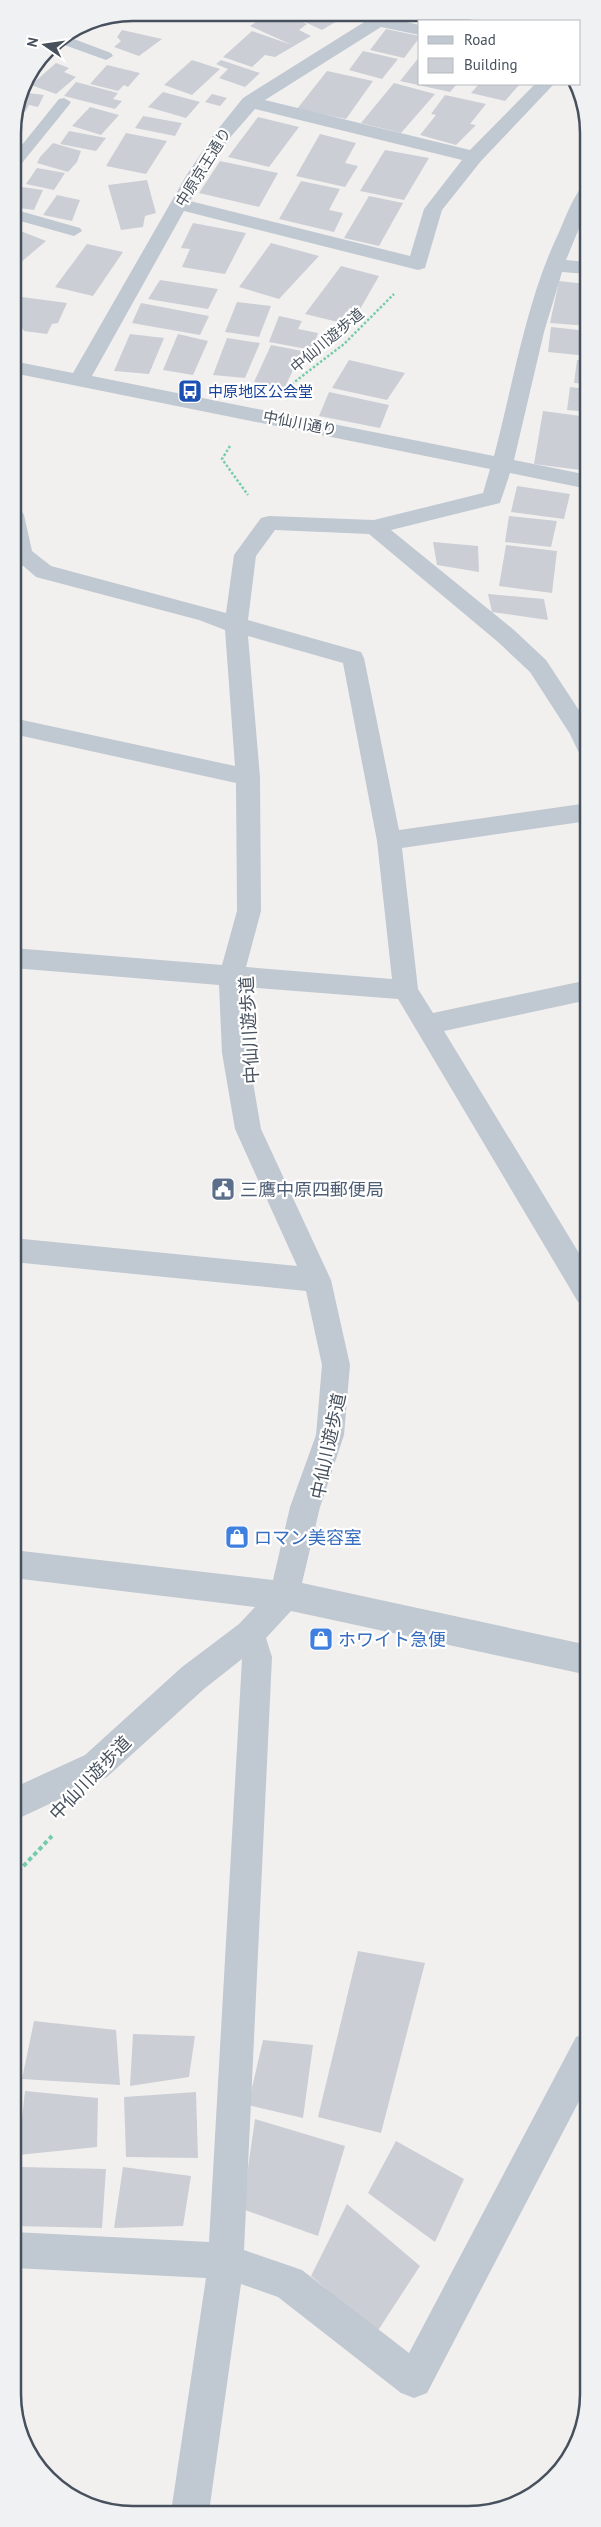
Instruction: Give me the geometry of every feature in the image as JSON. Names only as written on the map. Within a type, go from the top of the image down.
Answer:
[{"type":"street","name":"中原京王通り","points":[[80,379],[179,204],[227,125],[249,102],[379,21]]},
{"type":"street","points":[[393,21],[418,29]]},
{"type":"street","points":[[179,204],[418,264],[433,209],[474,157],[544,85]]},
{"type":"street","points":[[249,102],[474,157]]},
{"type":"street","points":[[21,1801],[96,1766],[193,1678],[250,1634],[284,1596],[305,1507],[330,1435],[336,1365],[316,1280],[248,1128],[235,1053],[231,976],[249,911],[248,777],[236,625],[246,554],[269,523],[374,527],[492,498],[503,464],[526,360],[553,265],[580,209]]},
{"type":"street","points":[[553,265],[580,267]]},
{"type":"street","name":"中仙川通り","points":[[21,368],[580,480]]},
{"type":"street","points":[[374,527],[506,636],[538,666],[580,730]]},
{"type":"street","points":[[21,562],[44,572],[204,614],[353,658],[389,841],[406,990],[580,1280]]},
{"type":"street","points":[[21,728],[248,777]]},
{"type":"street","points":[[389,841],[580,813]]},
{"type":"street","points":[[21,959],[406,990]]},
{"type":"street","points":[[428,1024],[580,992]]},
{"type":"street","points":[[21,1251],[316,1280]]},
{"type":"street","points":[[21,1565],[284,1596],[580,1658]]},
{"type":"street","points":[[191,2506],[226,2261],[258,1657],[250,1634]]},
{"type":"street","points":[[21,2250],[226,2261],[289,2283],[414,2380],[580,2064]]},
{"type":"lane","points":[[70,42],[106,56]]},
{"type":"lane","points":[[21,155],[64,102]]},
{"type":"lane","points":[[21,216],[74,231]]},
{"type":"path","name":"中仙川遊歩道","points":[[269,523],[222,460],[248,413],[312,371],[363,327],[408,278],[418,264]]},
{"type":"path","name":"中仙川遊歩道","points":[[21,1869],[59,1829]]},
{"type":"building","points":[[257,21],[300,21],[307,24],[299,30],[311,36],[275,57],[265,55],[252,67],[223,57],[252,31],[292,45],[250,26]]},
{"type":"building","points":[[303,21],[337,21],[322,30]]},
{"type":"building","points":[[386,29],[418,36],[418,40],[404,58],[370,50]]},
{"type":"building","points":[[122,30],[162,39],[139,56],[114,47],[121,41],[117,37]]},
{"type":"building","points":[[363,51],[398,59],[382,79],[349,70]]},
{"type":"building","points":[[418,58],[418,85],[400,81]]},
{"type":"building","points":[[192,60],[220,69],[192,95],[164,85]]},
{"type":"building","points":[[221,60],[260,73],[245,87],[219,78],[228,69],[216,64]]},
{"type":"building","points":[[107,65],[140,73],[128,87],[124,85],[118,91],[90,84]]},
{"type":"building","points":[[48,70],[66,70],[64,72],[76,77],[56,94],[32,85]]},
{"type":"building","points":[[327,71],[373,81],[346,119],[297,109]]},
{"type":"building","points":[[76,82],[118,93],[113,99],[122,101],[115,109],[64,96]]},
{"type":"building","points":[[394,83],[435,94],[401,133],[361,123]]},
{"type":"building","points":[[418,85],[456,85],[450,92]]},
{"type":"building","points":[[478,85],[519,85],[505,101],[471,93]]},
{"type":"building","points":[[163,92],[200,102],[186,118],[148,107]]},
{"type":"building","points":[[29,93],[44,95],[38,107],[29,105],[23,112]]},
{"type":"building","points":[[212,94],[227,98],[220,106],[205,102]]},
{"type":"building","points":[[445,95],[486,104],[470,124],[476,125],[456,145],[420,135],[436,115],[431,114]]},
{"type":"building","points":[[90,107],[119,115],[101,135],[72,126]]},
{"type":"building","points":[[143,116],[182,123],[175,136],[135,128]]},
{"type":"building","points":[[258,117],[299,127],[269,167],[228,157]]},
{"type":"building","points":[[69,131],[106,138],[96,151],[60,144]]},
{"type":"building","points":[[126,133],[167,141],[146,174],[106,166]]},
{"type":"building","points":[[320,134],[356,143],[345,163],[358,166],[345,187],[296,176]]},
{"type":"building","points":[[53,143],[81,151],[77,162],[68,172],[37,163]]},
{"type":"building","points":[[385,150],[429,158],[404,200],[360,191]]},
{"type":"building","points":[[220,161],[278,173],[259,207],[199,193]]},
{"type":"building","points":[[37,168],[65,173],[54,190],[26,184]]},
{"type":"building","points":[[147,180],[156,213],[145,216],[143,227],[121,230],[108,185]]},
{"type":"building","points":[[301,181],[340,189],[329,210],[343,213],[334,232],[279,219]]},
{"type":"building","points":[[21,187],[43,190],[34,210],[21,208]]},
{"type":"building","points":[[57,195],[80,200],[72,221],[43,215]]},
{"type":"building","points":[[369,196],[403,203],[379,246],[344,238]]},
{"type":"building","points":[[193,223],[246,233],[225,274],[182,267],[190,249],[181,248]]},
{"type":"building","points":[[21,231],[46,241],[21,262]]},
{"type":"building","points":[[271,243],[319,256],[279,299],[239,287]]},
{"type":"building","points":[[87,244],[123,252],[93,296],[55,287]]},
{"type":"building","points":[[341,266],[379,276],[359,311],[350,308],[338,322],[305,314]]},
{"type":"building","points":[[160,280],[218,289],[208,309],[148,299]]},
{"type":"building","points":[[559,281],[580,283],[580,325],[550,323]]},
{"type":"building","points":[[22,297],[67,303],[58,323],[52,324],[47,334],[24,331],[21,329]]},
{"type":"building","points":[[237,302],[271,306],[259,337],[225,332]]},
{"type":"building","points":[[141,303],[209,316],[200,335],[132,323]]},
{"type":"building","points":[[279,316],[302,321],[298,329],[318,333],[312,350],[269,342]]},
{"type":"building","points":[[551,327],[580,330],[580,355],[548,352]]},
{"type":"building","points":[[130,334],[164,338],[149,374],[114,371]]},
{"type":"building","points":[[178,334],[208,341],[193,375],[163,370]]},
{"type":"building","points":[[227,338],[260,343],[245,378],[213,375]]},
{"type":"building","points":[[271,345],[302,351],[285,387],[254,382]]},
{"type":"building","points":[[349,360],[405,373],[387,400],[332,388]]},
{"type":"building","points":[[577,360],[580,360],[580,383],[574,383]]},
{"type":"building","points":[[570,387],[580,388],[580,411],[567,410]]},
{"type":"building","points":[[329,392],[389,405],[380,428],[319,416]]},
{"type":"building","points":[[543,411],[580,416],[580,470],[534,464]]},
{"type":"building","points":[[517,486],[570,494],[564,519],[511,512]]},
{"type":"building","points":[[509,516],[557,521],[551,547],[505,542]]},
{"type":"building","points":[[433,542],[478,546],[479,572],[437,565]]},
{"type":"building","points":[[506,545],[557,551],[552,593],[499,586]]},
{"type":"building","points":[[488,594],[544,599],[548,620],[492,612]]},
{"type":"building","points":[[358,1951],[425,1963],[381,2133],[318,2117]]},
{"type":"building","points":[[34,2021],[116,2030],[120,2085],[22,2079]]},
{"type":"building","points":[[133,2034],[195,2036],[189,2077],[130,2086]]},
{"type":"building","points":[[263,2040],[313,2045],[303,2118],[248,2105]]},
{"type":"building","points":[[25,2091],[98,2098],[97,2147],[21,2155],[21,2128]]},
{"type":"building","points":[[196,2092],[198,2158],[126,2157],[124,2097]]},
{"type":"building","points":[[255,2119],[345,2146],[318,2236],[242,2209]]},
{"type":"building","points":[[396,2141],[464,2179],[435,2242],[368,2193]]},
{"type":"building","points":[[21,2167],[106,2169],[102,2228],[21,2226]]},
{"type":"building","points":[[123,2167],[191,2176],[183,2226],[114,2228]]},
{"type":"building","points":[[347,2204],[420,2266],[377,2332],[311,2276]]},
{"type":"place","name":"中原地区公会堂","points":[[190,391]]},
{"type":"place","name":"三鷹中原四郵便局","points":[[223,1189]]},
{"type":"place","name":"ロマン美容室","points":[[237,1537]]},
{"type":"place","name":"ホワイト急便","points":[[321,1639]]}]
